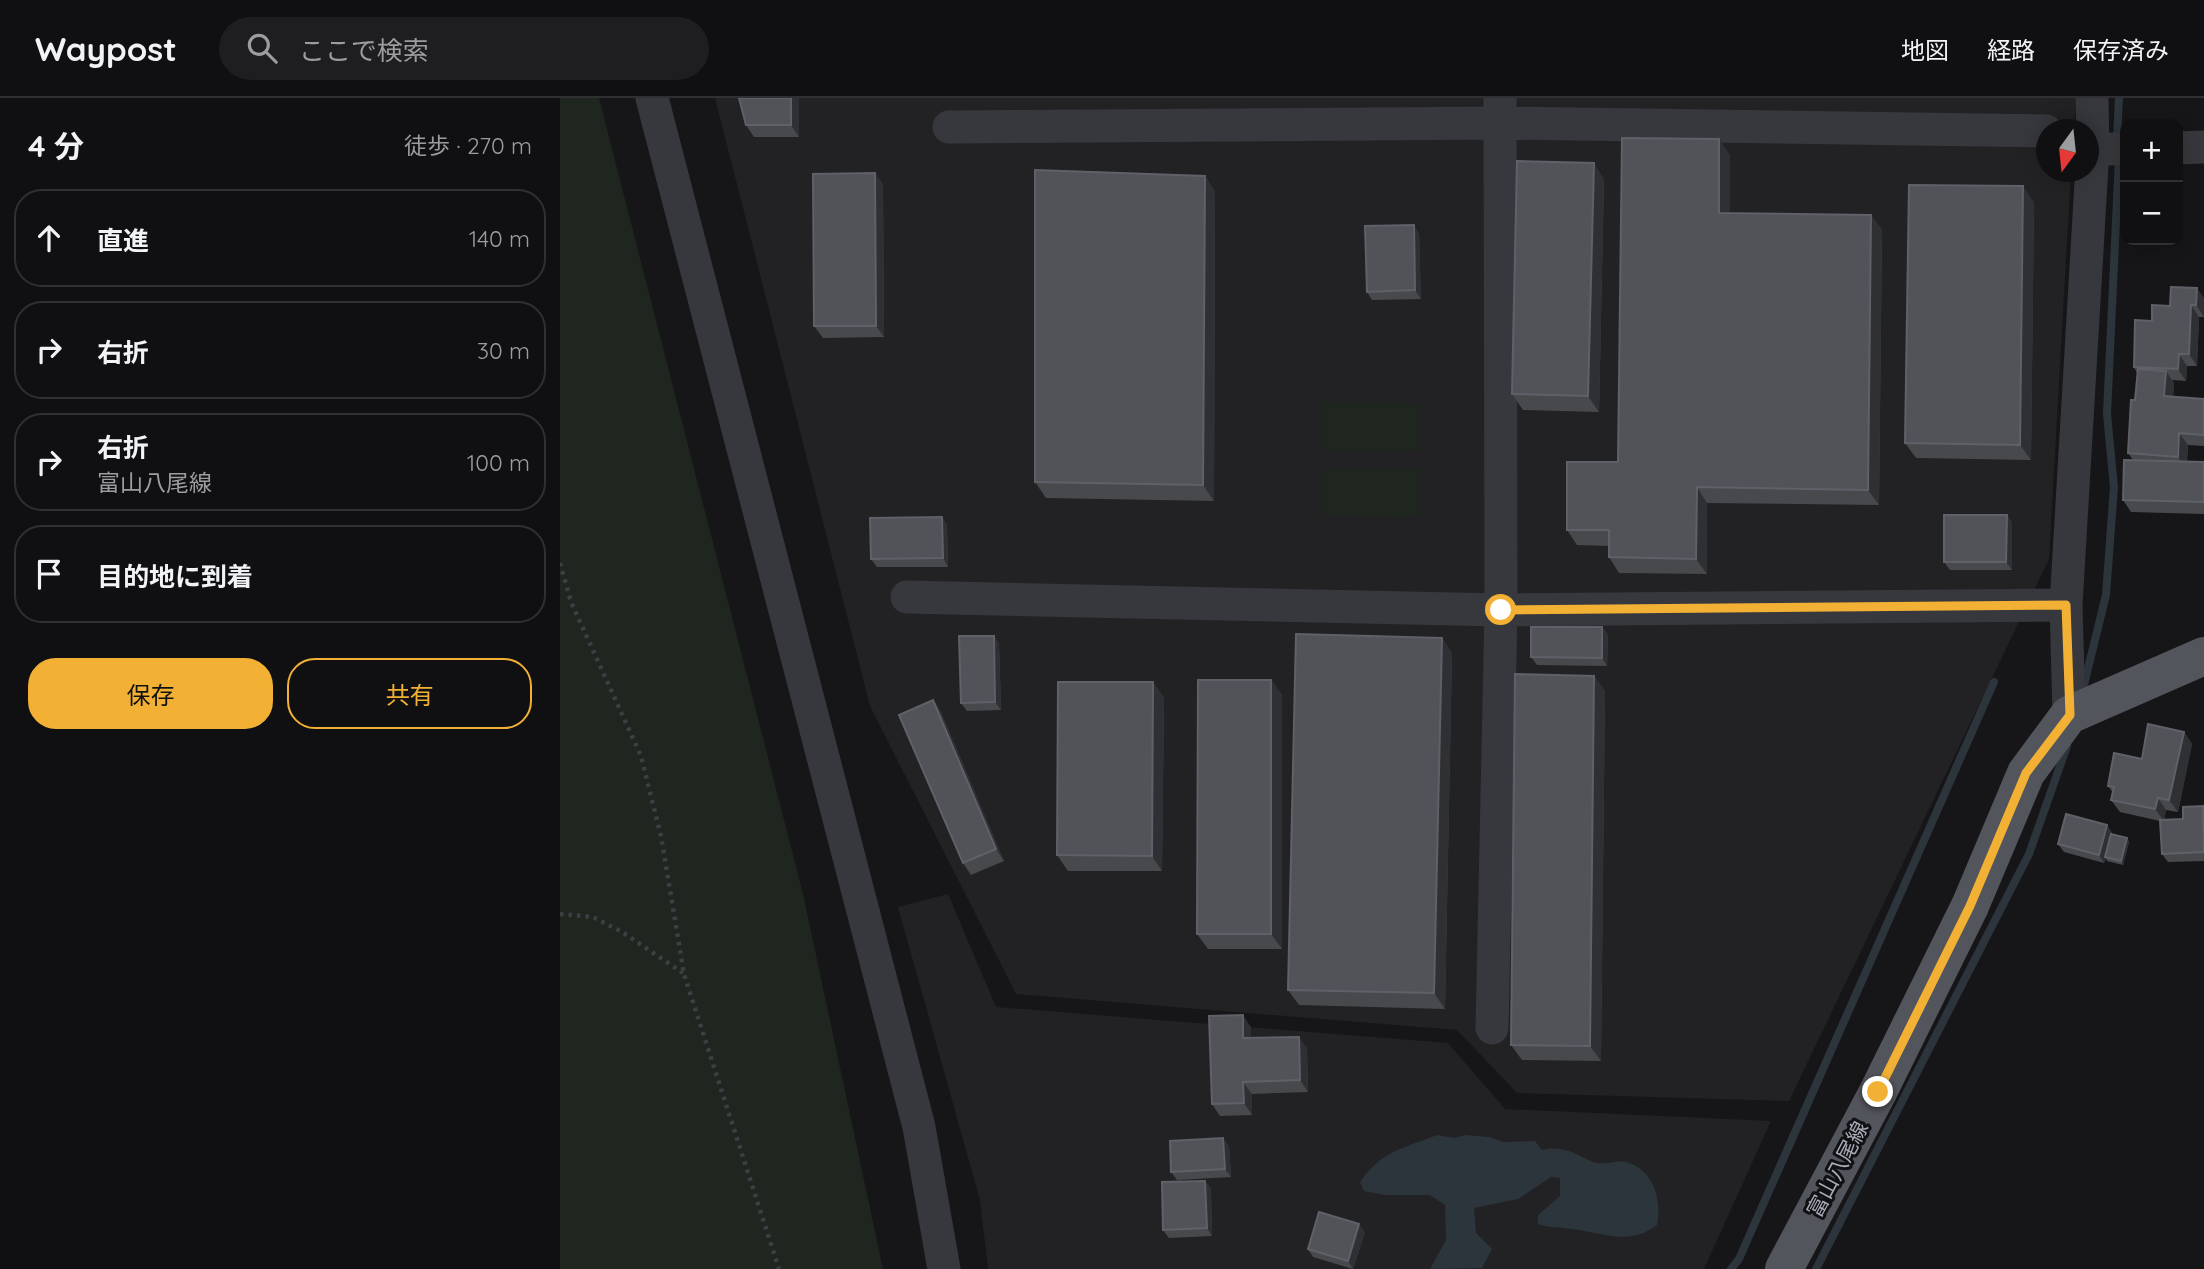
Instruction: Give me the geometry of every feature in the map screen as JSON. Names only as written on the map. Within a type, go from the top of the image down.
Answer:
[{"type":"main road","name":"富山八尾線","points":[[1784,1269],[1878,1092],[1958,930],[2026,773],[2070,715],[2204,656]]},
{"type":"street","points":[[652,98],[919,1127],[944,1269]]},
{"type":"street","points":[[2092,98],[2096,119]]},
{"type":"street","points":[[949,127],[1500,110],[2036,131]]},
{"type":"street","points":[[1492,1028],[1501,610],[1500,110]]},
{"type":"street","points":[[2183,148],[2204,147]]},
{"type":"street","points":[[2070,715],[2066,605],[2096,182]]},
{"type":"street","points":[[906,597],[1501,610],[2066,605]]},
{"type":"path","points":[[560,563],[571,602],[641,756],[660,836],[684,974],[779,1269]]},
{"type":"path","points":[[560,915],[593,917],[671,962],[684,974]]},
{"type":"shaded area","points":[[560,98],[599,98],[803,894],[883,1269],[560,1269]]},
{"type":"shaded area","points":[[715,98],[2076,98],[2075,119],[2036,119],[2036,182],[2070,182],[2049,559],[1789,1101],[1517,1093],[1457,1030],[1016,994],[870,706]]},
{"type":"shaded area","points":[[1321,403],[1419,403],[1419,450],[1321,450]]},
{"type":"shaded area","points":[[1419,469],[1419,517],[1321,516],[1321,470]]},
{"type":"shaded area","points":[[948,894],[996,1007],[1448,1043],[1505,1109],[1771,1121],[1704,1269],[988,1269],[980,1200],[898,907]]},
{"type":"shaded area","points":[[1437,1135],[1454,1138],[1465,1135],[1489,1137],[1504,1142],[1535,1141],[1542,1150],[1563,1149],[1597,1163],[1626,1162],[1636,1166],[1654,1187],[1658,1205],[1657,1225],[1647,1232],[1626,1237],[1538,1224],[1538,1215],[1560,1196],[1560,1178],[1551,1177],[1518,1199],[1474,1208],[1476,1233],[1492,1249],[1482,1268],[1430,1269],[1446,1240],[1445,1205],[1430,1195],[1385,1195],[1364,1191],[1360,1182],[1368,1171],[1386,1156]]},
{"type":"building","points":[[739,98],[791,98],[791,125],[746,125]]},
{"type":"building","points":[[1622,138],[1719,139],[1719,213],[1871,215],[1868,490],[1697,487],[1696,559],[1609,557],[1609,530],[1567,530],[1567,462],[1618,462]]},
{"type":"building","points":[[1517,161],[1594,163],[1588,396],[1512,394]]},
{"type":"building","points":[[1035,170],[1205,176],[1203,485],[1035,482]]},
{"type":"building","points":[[875,173],[876,326],[814,326],[813,174]]},
{"type":"building","points":[[1909,185],[2023,186],[2020,445],[1905,443]]},
{"type":"building","points":[[1414,225],[1415,290],[1367,292],[1365,226]]},
{"type":"building","points":[[2171,287],[2197,288],[2196,305],[2191,305],[2189,354],[2179,354],[2178,369],[2134,367],[2135,320],[2152,321],[2152,305],[2170,306]]},
{"type":"building","points":[[2138,369],[2166,371],[2164,396],[2204,399],[2204,435],[2179,433],[2178,457],[2128,453],[2131,400],[2135,400]]},
{"type":"building","points":[[2124,460],[2204,462],[2204,502],[2123,500]]},
{"type":"building","points":[[1944,515],[2007,515],[2006,562],[1944,562]]},
{"type":"building","points":[[942,517],[943,558],[871,559],[870,518]]},
{"type":"building","points":[[1531,627],[1602,627],[1602,658],[1531,657]]},
{"type":"building","points":[[1296,634],[1442,638],[1434,993],[1288,990]]},
{"type":"building","points":[[959,636],[994,636],[995,702],[961,703]]},
{"type":"building","points":[[1515,674],[1594,676],[1590,1046],[1511,1045]]},
{"type":"building","points":[[1198,680],[1271,680],[1271,934],[1197,934]]},
{"type":"building","points":[[1058,682],[1153,682],[1152,856],[1057,855]]},
{"type":"building","points":[[933,700],[996,849],[963,863],[899,715]]},
{"type":"building","points":[[2148,724],[2184,732],[2169,800],[2158,798],[2155,809],[2111,800],[2114,787],[2108,786],[2114,753],[2142,759]]},
{"type":"building","points":[[2203,806],[2204,852],[2162,854],[2160,820],[2183,819],[2183,807]]},
{"type":"building","points":[[2066,814],[2107,825],[2099,855],[2058,844]]},
{"type":"building","points":[[2111,834],[2127,838],[2121,861],[2105,857]]},
{"type":"building","points":[[1243,1015],[1243,1038],[1299,1037],[1300,1080],[1243,1082],[1244,1103],[1212,1104],[1209,1016]]},
{"type":"building","points":[[1223,1138],[1225,1169],[1171,1172],[1170,1141]]},
{"type":"building","points":[[1205,1181],[1207,1228],[1163,1230],[1162,1182]]},
{"type":"building","points":[[1319,1212],[1359,1224],[1348,1261],[1308,1249]]},
{"type":"waterway","points":[[2117,140],[2119,98]]},
{"type":"waterway","points":[[2082,693],[2106,595],[2114,487],[2107,414],[2119,157]]},
{"type":"waterway","points":[[1731,1269],[1739,1259],[1994,682]]},
{"type":"waterway","points":[[1816,1269],[2029,854],[2067,746]]},
{"type":"route","points":[[1501,610],[2066,605],[2070,715],[2026,773],[1970,906],[1878,1092]]}]
